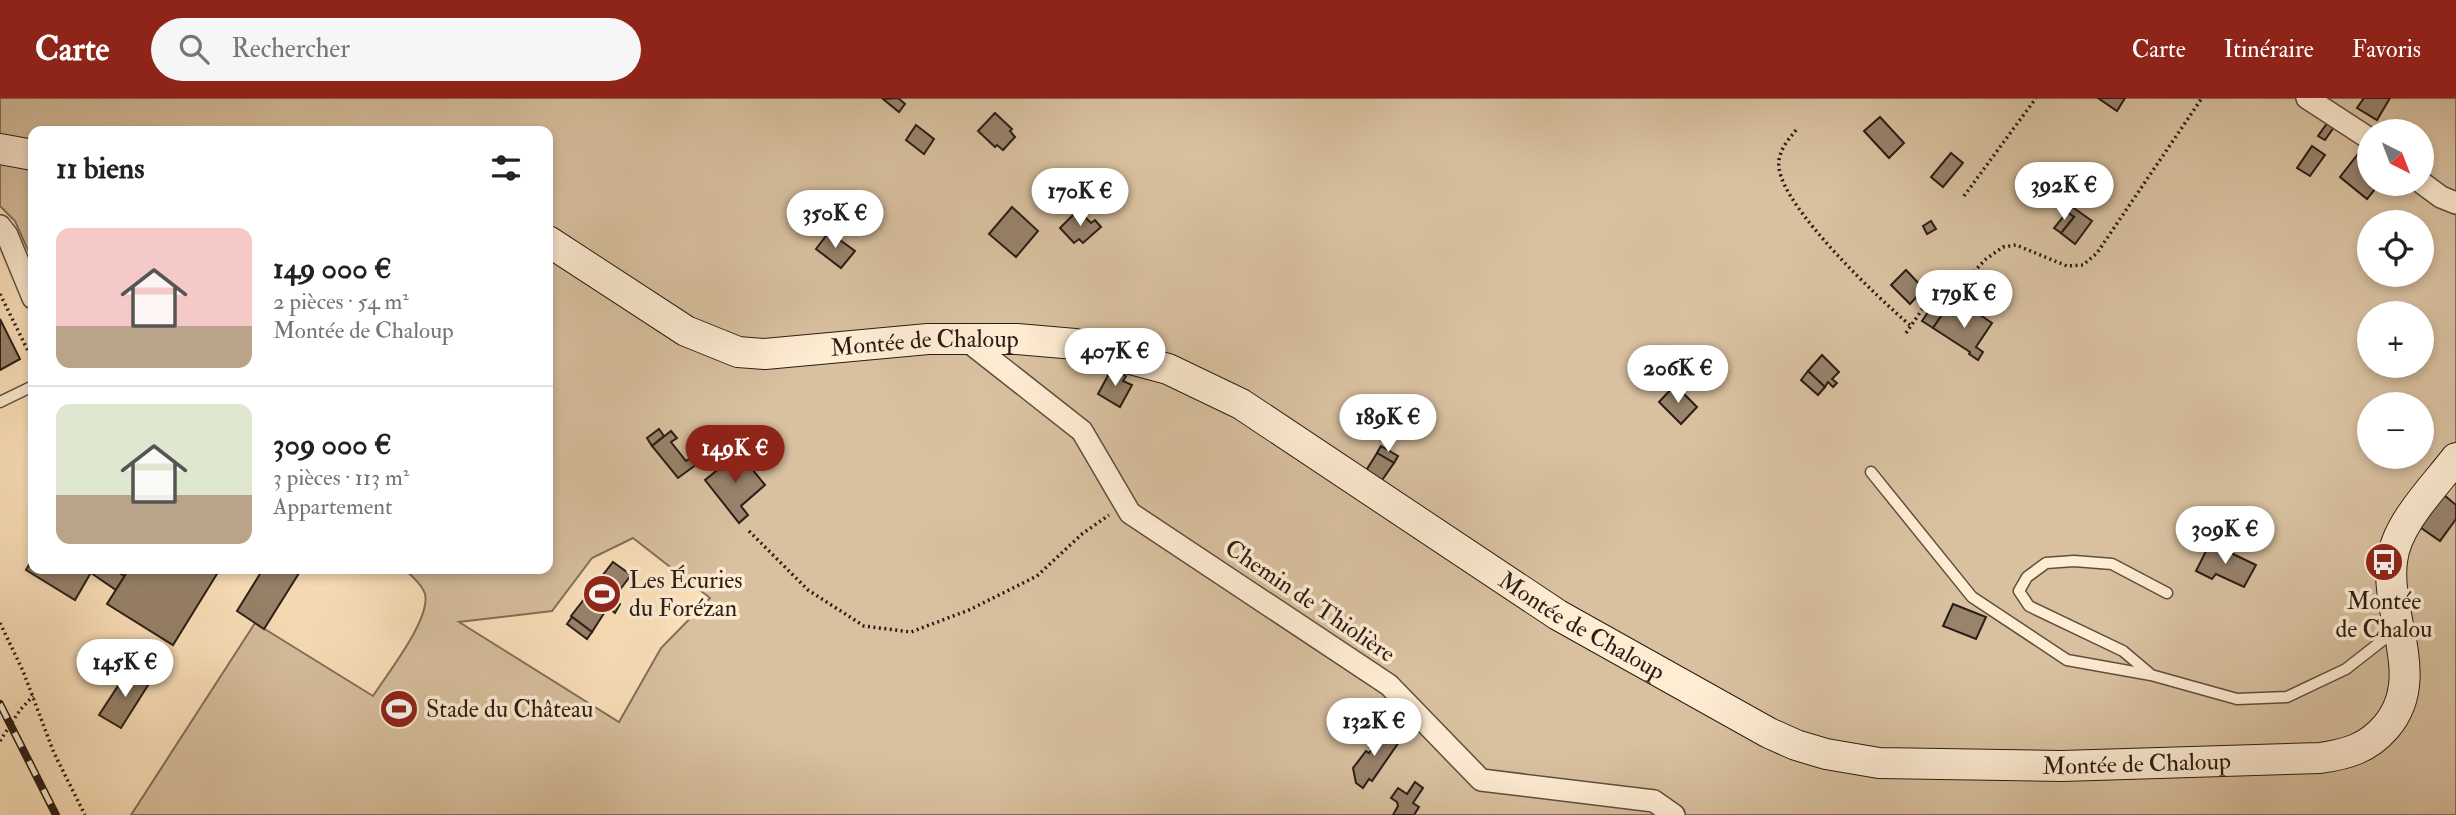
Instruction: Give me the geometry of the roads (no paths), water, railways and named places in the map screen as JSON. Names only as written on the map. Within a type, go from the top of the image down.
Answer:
[{"type":"main road","points":[[0,149],[28,154]]},
{"type":"main road","name":"Montée de Chaloup","points":[[553,244],[686,331],[738,352],[765,354],[928,339],[1017,339],[1075,344],[1168,369],[1241,404],[1558,615],[1769,733],[1826,754],[1879,763],[2062,766],[2320,758],[2363,748],[2397,715],[2404,696],[2405,671],[2392,588],[2392,561],[2400,531],[2456,458]]},
{"type":"street","points":[[2307,98],[2357,131]]},
{"type":"street","points":[[2434,192],[2456,203]]},
{"type":"street","points":[[0,226],[7,235],[28,286]]},
{"type":"street","name":"Chemin de Thiolière","points":[[965,339],[1082,431],[1130,513],[1389,685],[1481,780],[1654,801],[1674,815]]},
{"type":"lane","points":[[0,402],[28,388]]},
{"type":"lane","points":[[1871,472],[1972,597],[2067,660],[2151,675],[2237,699],[2287,697],[2346,669],[2399,627]]},
{"type":"lane","points":[[2151,675],[2123,651],[2029,606],[2020,591],[2026,577],[2046,563],[2074,561],[2112,564],[2167,593]]},
{"type":"railway","points":[[0,704],[56,815]]},
{"type":"place","name":"Montée de Chalou","points":[[2384,562]]},
{"type":"place","name":"Les Écuries du Forézan","points":[[602,594]]},
{"type":"place","name":"Stade du Château","points":[[399,709]]}]
